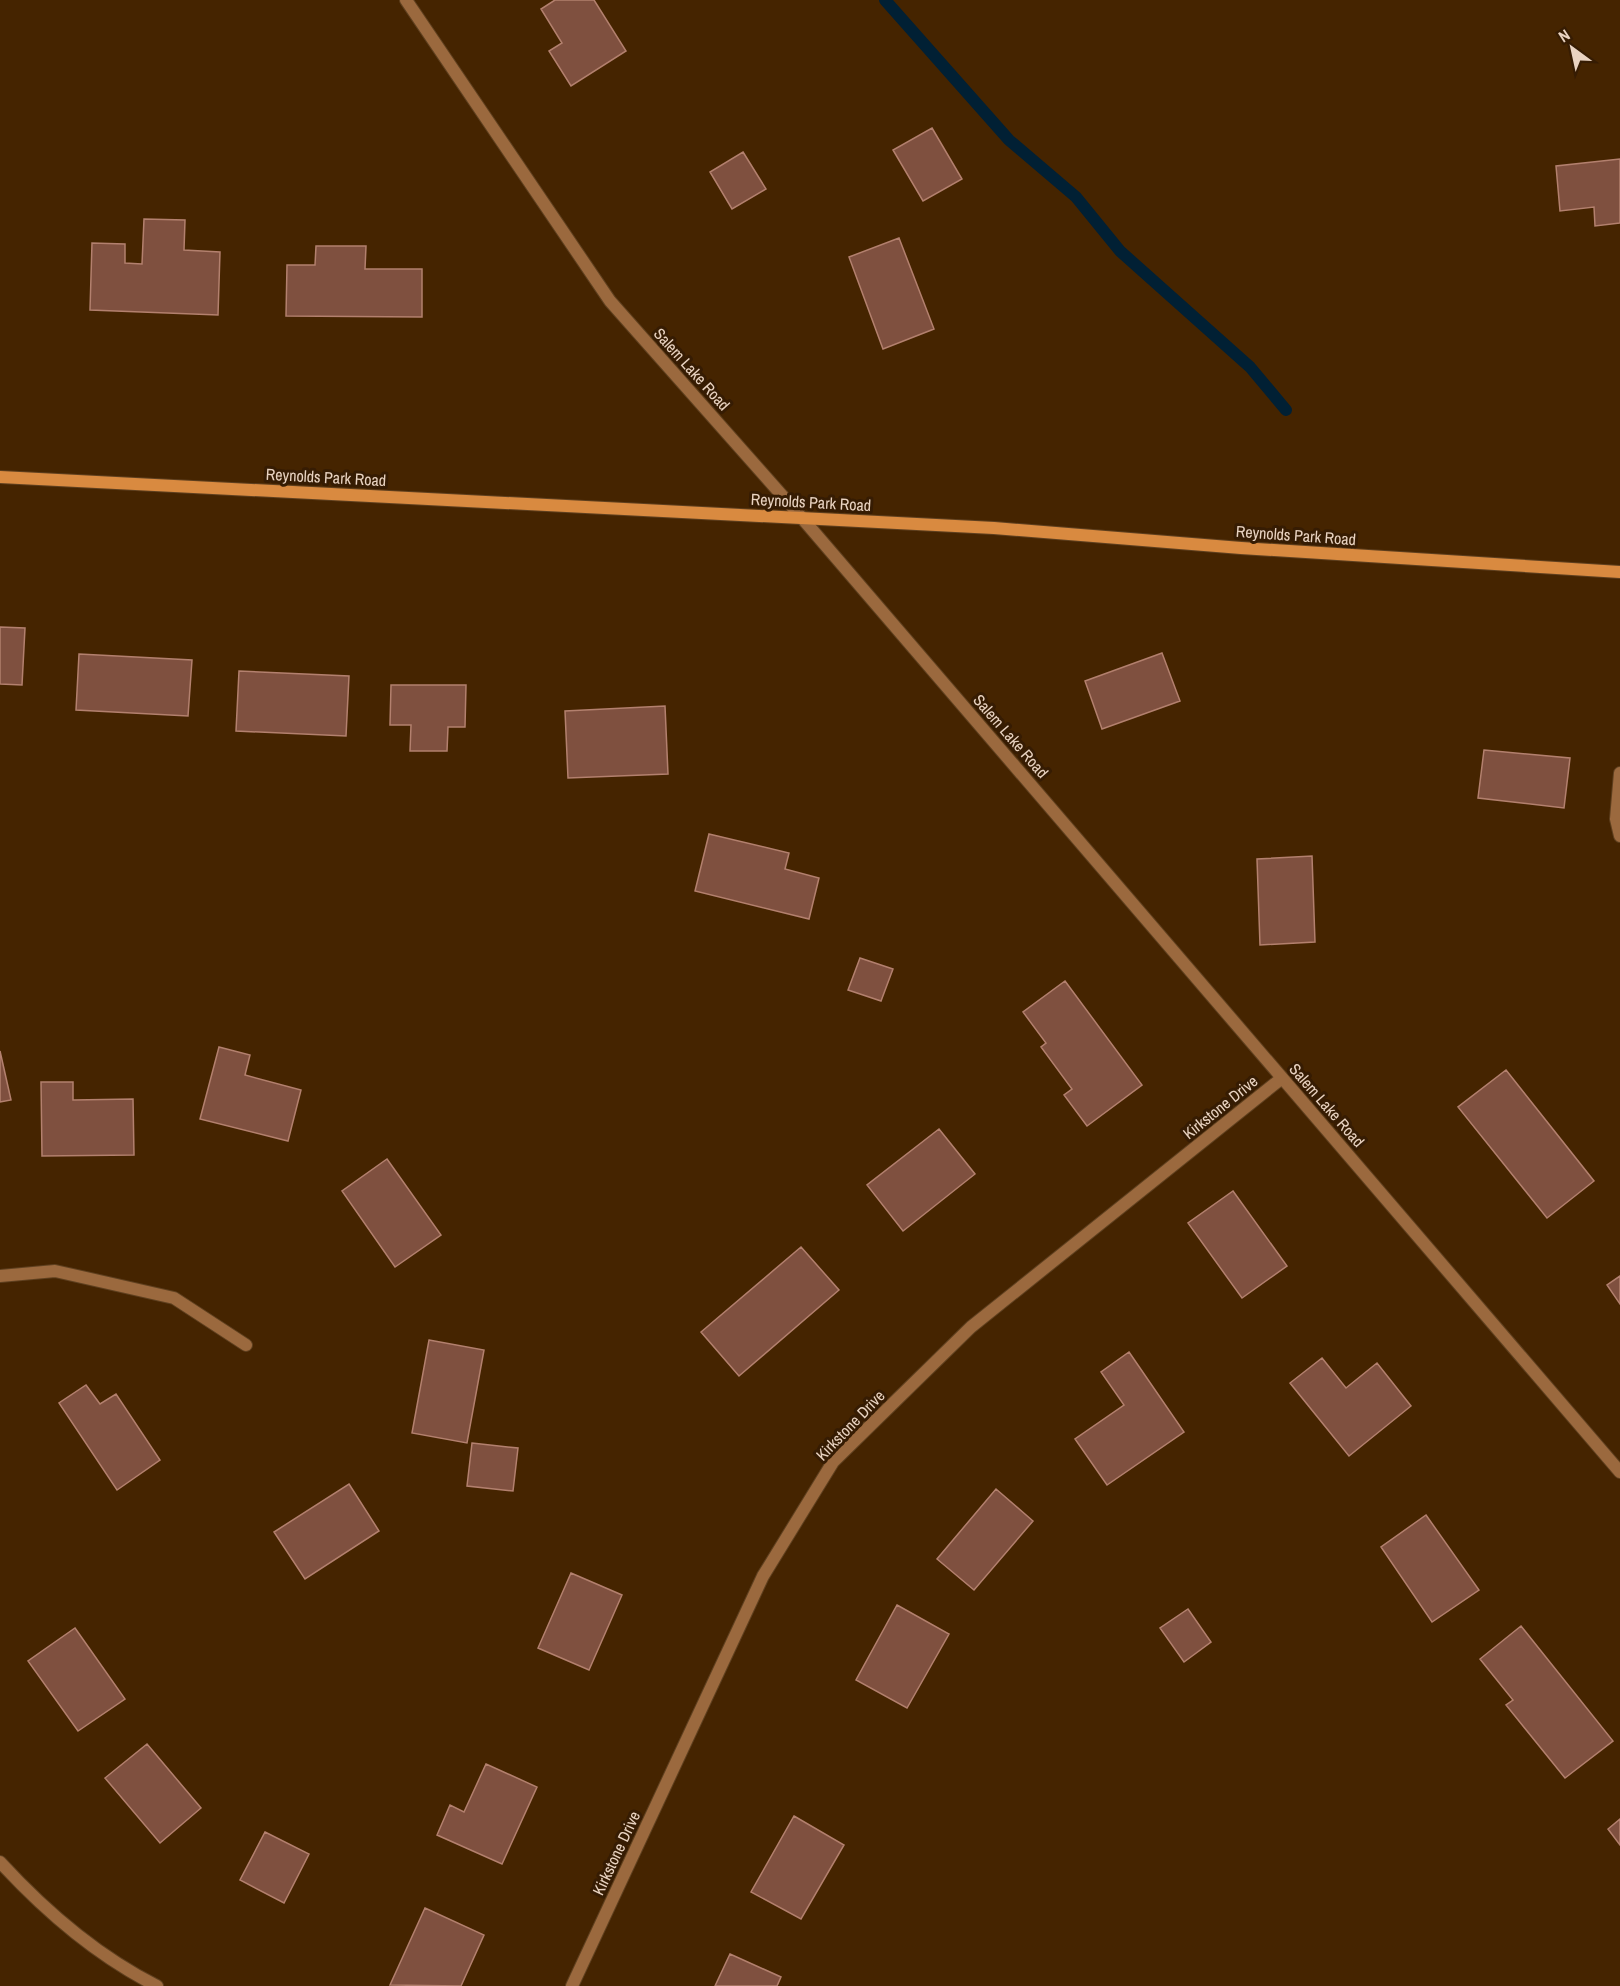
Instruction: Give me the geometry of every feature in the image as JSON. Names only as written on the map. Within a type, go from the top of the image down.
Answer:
[{"type":"main road","name":"Reynolds Park Road","points":[[0,477],[994,528],[1240,548],[1620,572]]},
{"type":"street","name":"Salem Lake Road","points":[[406,0],[610,301],[802,518],[1620,1472]]},
{"type":"street","points":[[1620,773],[1616,819],[1620,836]]},
{"type":"street","name":"Kirkstone Drive","points":[[572,1986],[763,1576],[833,1462],[971,1327],[1282,1078]]},
{"type":"street","points":[[0,1276],[55,1271],[174,1298],[246,1346]]},
{"type":"street","points":[[0,1862],[24,1888],[76,1935],[134,1974],[157,1986]]},
{"type":"building","points":[[555,0],[594,0],[626,51],[571,86],[549,51],[562,43],[541,9]]},
{"type":"building","points":[[932,128],[962,179],[923,201],[893,150]]},
{"type":"building","points":[[743,152],[766,189],[732,209],[710,172]]},
{"type":"building","points":[[1620,159],[1620,223],[1595,226],[1594,207],[1560,211],[1556,166]]},
{"type":"building","points":[[144,219],[185,220],[184,250],[220,252],[218,315],[90,310],[92,243],[125,244],[125,263],[142,264]]},
{"type":"building","points":[[899,238],[934,329],[883,349],[849,257]]},
{"type":"building","points":[[316,246],[366,246],[365,269],[422,269],[422,317],[286,316],[287,265],[315,265]]},
{"type":"building","points":[[0,627],[25,628],[22,685],[0,684]]},
{"type":"building","points":[[1162,653],[1180,701],[1102,729],[1085,681]]},
{"type":"building","points":[[79,654],[192,660],[188,716],[76,710]]},
{"type":"building","points":[[239,671],[349,676],[346,736],[236,731]]},
{"type":"building","points":[[391,685],[466,685],[465,727],[448,727],[447,751],[410,751],[411,725],[390,725]]},
{"type":"building","points":[[665,706],[668,774],[568,778],[565,711]]},
{"type":"building","points":[[1484,750],[1570,758],[1564,808],[1478,798]]},
{"type":"building","points":[[709,834],[789,853],[785,869],[819,878],[809,919],[695,891]]},
{"type":"building","points":[[1312,856],[1315,942],[1260,945],[1257,859]]},
{"type":"building","points":[[860,958],[893,969],[881,1001],[848,990]]},
{"type":"building","points":[[1065,981],[1142,1085],[1087,1126],[1064,1095],[1072,1089],[1041,1047],[1046,1043],[1023,1012]]},
{"type":"building","points":[[219,1047],[250,1055],[245,1075],[301,1090],[288,1141],[200,1119]]},
{"type":"building","points":[[0,1051],[11,1100],[0,1102]]},
{"type":"building","points":[[1506,1070],[1594,1181],[1547,1218],[1458,1107]]},
{"type":"building","points":[[41,1082],[73,1082],[73,1100],[133,1099],[134,1155],[42,1156]]},
{"type":"building","points":[[939,1129],[975,1174],[903,1231],[867,1185]]},
{"type":"building","points":[[387,1159],[441,1235],[395,1267],[342,1191]]},
{"type":"building","points":[[1233,1191],[1287,1266],[1242,1298],[1188,1223]]},
{"type":"building","points":[[801,1247],[839,1290],[739,1376],[701,1332]]},
{"type":"building","points":[[1620,1276],[1620,1304],[1607,1285]]},
{"type":"building","points":[[429,1340],[484,1350],[467,1443],[412,1433]]},
{"type":"building","points":[[1129,1352],[1184,1432],[1107,1485],[1075,1439],[1124,1405],[1101,1372]]},
{"type":"building","points":[[1322,1358],[1346,1388],[1377,1363],[1411,1406],[1349,1456],[1290,1383]]},
{"type":"building","points":[[86,1385],[100,1404],[116,1394],[160,1460],[117,1490],[59,1403]]},
{"type":"building","points":[[472,1443],[518,1448],[513,1491],[467,1486]]},
{"type":"building","points":[[349,1484],[379,1531],[305,1579],[274,1532]]},
{"type":"building","points":[[996,1489],[1033,1521],[974,1590],[937,1559]]},
{"type":"building","points":[[1426,1515],[1479,1590],[1432,1622],[1381,1547]]},
{"type":"building","points":[[571,1573],[622,1595],[589,1670],[538,1648]]},
{"type":"building","points":[[897,1605],[949,1634],[907,1708],[856,1680]]},
{"type":"building","points":[[1188,1609],[1211,1642],[1184,1662],[1160,1628]]},
{"type":"building","points":[[1521,1626],[1613,1741],[1565,1778],[1506,1705],[1513,1700],[1480,1659]]},
{"type":"building","points":[[75,1628],[125,1699],[78,1731],[28,1661]]},
{"type":"building","points":[[147,1744],[201,1808],[160,1843],[105,1778]]},
{"type":"building","points":[[486,1764],[537,1787],[502,1864],[437,1835],[450,1805],[464,1812]]},
{"type":"building","points":[[794,1816],[844,1845],[801,1919],[751,1892]]},
{"type":"building","points":[[1620,1819],[1620,1845],[1608,1829]]},
{"type":"building","points":[[265,1832],[309,1854],[284,1903],[240,1880]]},
{"type":"building","points":[[425,1908],[484,1935],[461,1986],[390,1985]]},
{"type":"building","points":[[730,1954],[781,1977],[777,1986],[715,1986]]},
{"type":"waterway","points":[[885,0],[1009,140],[1076,197],[1120,251],[1250,367],[1286,410]]}]
